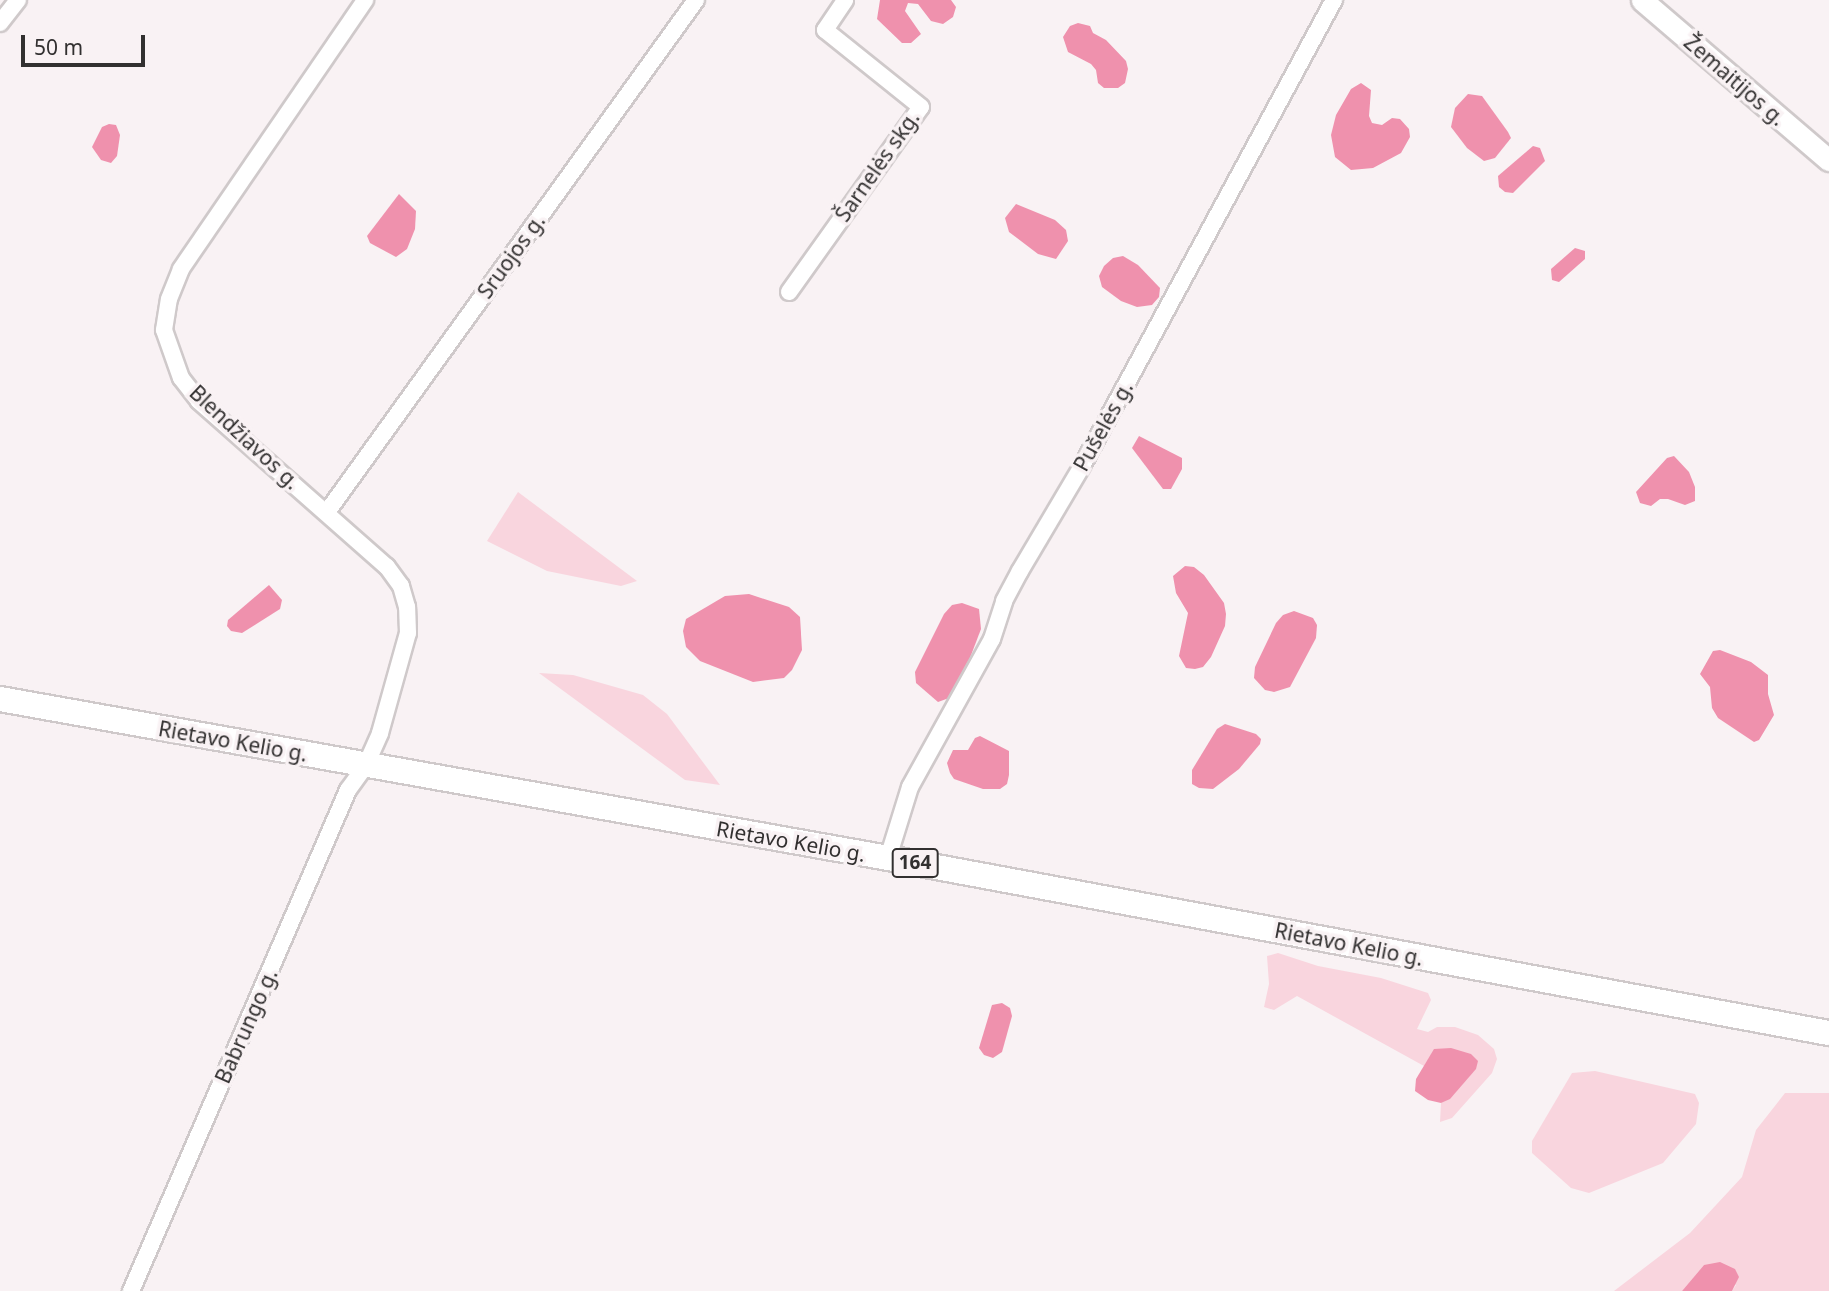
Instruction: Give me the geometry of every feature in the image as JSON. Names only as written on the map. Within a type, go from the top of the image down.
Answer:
[{"type":"main road","name":"Žemaitijos g.","points":[[1642,0],[1829,160]]},
{"type":"main road","name":"Rietavo Kelio g.","points":[[0,699],[888,858],[1829,1033]]},
{"type":"street","points":[[0,23],[18,0]]},
{"type":"street","name":"Blendžiavos g.","points":[[365,0],[181,269],[169,299],[164,330],[181,378],[199,401],[327,512],[387,568],[401,586],[407,607],[408,633],[380,733],[366,765]]},
{"type":"street","name":"Sruojos g.","points":[[327,512],[696,0]]},
{"type":"street","name":"Šarnelės skg.","points":[[789,292],[921,107],[825,30],[845,0]]},
{"type":"street","name":"Pušelės g.","points":[[888,858],[910,787],[992,639],[1014,581],[1082,466],[1334,0]]},
{"type":"street","name":"Babrungo g.","points":[[131,1291],[348,790],[366,765]]},
{"type":"shaded area","points":[[880,0],[951,0],[956,7],[953,17],[943,24],[931,21],[918,4],[908,3],[905,11],[921,34],[911,43],[902,43],[877,19]]},
{"type":"shaded area","points":[[1078,23],[1090,26],[1093,33],[1106,40],[1126,61],[1128,69],[1125,83],[1118,88],[1104,88],[1098,83],[1096,70],[1091,64],[1068,52],[1063,37],[1070,26]]},
{"type":"shaded area","points":[[1361,83],[1371,90],[1369,116],[1372,123],[1382,125],[1392,118],[1400,119],[1409,129],[1410,137],[1401,153],[1373,168],[1351,170],[1335,157],[1331,135],[1336,115],[1351,89]]},
{"type":"shaded area","points":[[1468,94],[1482,96],[1511,138],[1495,158],[1484,161],[1467,148],[1451,127],[1455,108]]},
{"type":"shaded area","points":[[116,125],[120,135],[117,156],[111,163],[101,160],[92,147],[102,127]]},
{"type":"shaded area","points":[[1533,146],[1540,148],[1545,161],[1513,193],[1505,192],[1499,187],[1498,176]]},
{"type":"shaded area","points":[[399,194],[416,211],[415,229],[407,249],[396,257],[370,243],[367,236]]},
{"type":"shaded area","points":[[1016,204],[1055,220],[1066,230],[1068,241],[1056,259],[1038,254],[1009,232],[1005,218]]},
{"type":"shaded area","points":[[1575,248],[1585,251],[1585,259],[1559,282],[1552,280],[1551,269]]},
{"type":"shaded area","points":[[1123,256],[1138,265],[1160,288],[1159,297],[1152,305],[1137,307],[1121,301],[1102,287],[1099,276],[1104,266],[1113,258]]},
{"type":"shaded area","points":[[1139,436],[1182,458],[1182,469],[1171,489],[1163,489],[1132,448]]},
{"type":"shaded area","points":[[1674,456],[1689,472],[1695,487],[1695,501],[1685,505],[1668,499],[1660,499],[1651,506],[1640,503],[1636,492],[1667,458]]},
{"type":"shaded area","points":[[518,492],[637,581],[621,586],[547,571],[487,541]]},
{"type":"shaded area","points":[[1185,566],[1194,567],[1204,575],[1224,603],[1226,614],[1225,626],[1211,657],[1203,667],[1195,669],[1186,668],[1179,656],[1188,613],[1176,593],[1173,576]]},
{"type":"shaded area","points":[[269,585],[282,600],[280,609],[242,633],[231,631],[227,626],[228,620]]},
{"type":"shaded area","points":[[749,594],[789,607],[800,617],[802,650],[792,670],[784,678],[753,682],[700,661],[686,647],[683,631],[686,619],[725,596]]},
{"type":"shaded area","points":[[962,603],[979,609],[981,629],[965,671],[949,698],[938,702],[916,683],[915,672],[944,614],[952,605]]},
{"type":"shaded area","points":[[1294,611],[1313,618],[1317,625],[1316,638],[1290,687],[1274,692],[1265,690],[1254,678],[1255,667],[1276,623],[1283,615]]},
{"type":"shaded area","points":[[1720,650],[1751,662],[1768,675],[1768,694],[1774,715],[1759,740],[1754,742],[1718,718],[1712,708],[1710,687],[1700,674],[1713,651]]},
{"type":"shaded area","points":[[539,673],[573,675],[643,695],[667,714],[720,785],[685,780]]},
{"type":"shaded area","points":[[1225,724],[1256,734],[1261,739],[1260,744],[1239,769],[1213,789],[1199,788],[1192,784],[1192,770],[1217,729]]},
{"type":"shaded area","points":[[980,736],[1009,751],[1007,784],[1000,789],[983,789],[954,779],[950,773],[947,763],[953,750],[968,750],[975,738]]},
{"type":"shaded area","points":[[1278,953],[1318,966],[1381,978],[1428,993],[1431,1000],[1417,1029],[1428,1032],[1437,1027],[1455,1027],[1478,1035],[1494,1049],[1497,1059],[1492,1073],[1452,1118],[1440,1122],[1441,1103],[1450,1098],[1435,1049],[1424,1066],[1297,996],[1274,1010],[1264,1007],[1269,984],[1267,956]]},
{"type":"shaded area","points":[[1002,1003],[1010,1008],[1012,1016],[1002,1052],[993,1058],[984,1055],[979,1048],[992,1005]]},
{"type":"shaded area","points":[[1451,1048],[1471,1054],[1478,1061],[1476,1069],[1450,1099],[1441,1103],[1428,1100],[1415,1091],[1416,1079],[1434,1049]]},
{"type":"shaded area","points":[[1595,1071],[1695,1094],[1699,1103],[1696,1124],[1663,1163],[1589,1193],[1571,1188],[1532,1153],[1532,1141],[1572,1073]]},
{"type":"shaded area","points":[[1785,1093],[1829,1093],[1829,1291],[1732,1291],[1736,1285],[1704,1265],[1682,1291],[1614,1291],[1690,1233],[1742,1177],[1756,1130]]},
{"type":"shaded area","points":[[1720,1262],[1735,1269],[1739,1277],[1732,1291],[1682,1291],[1704,1265]]}]
